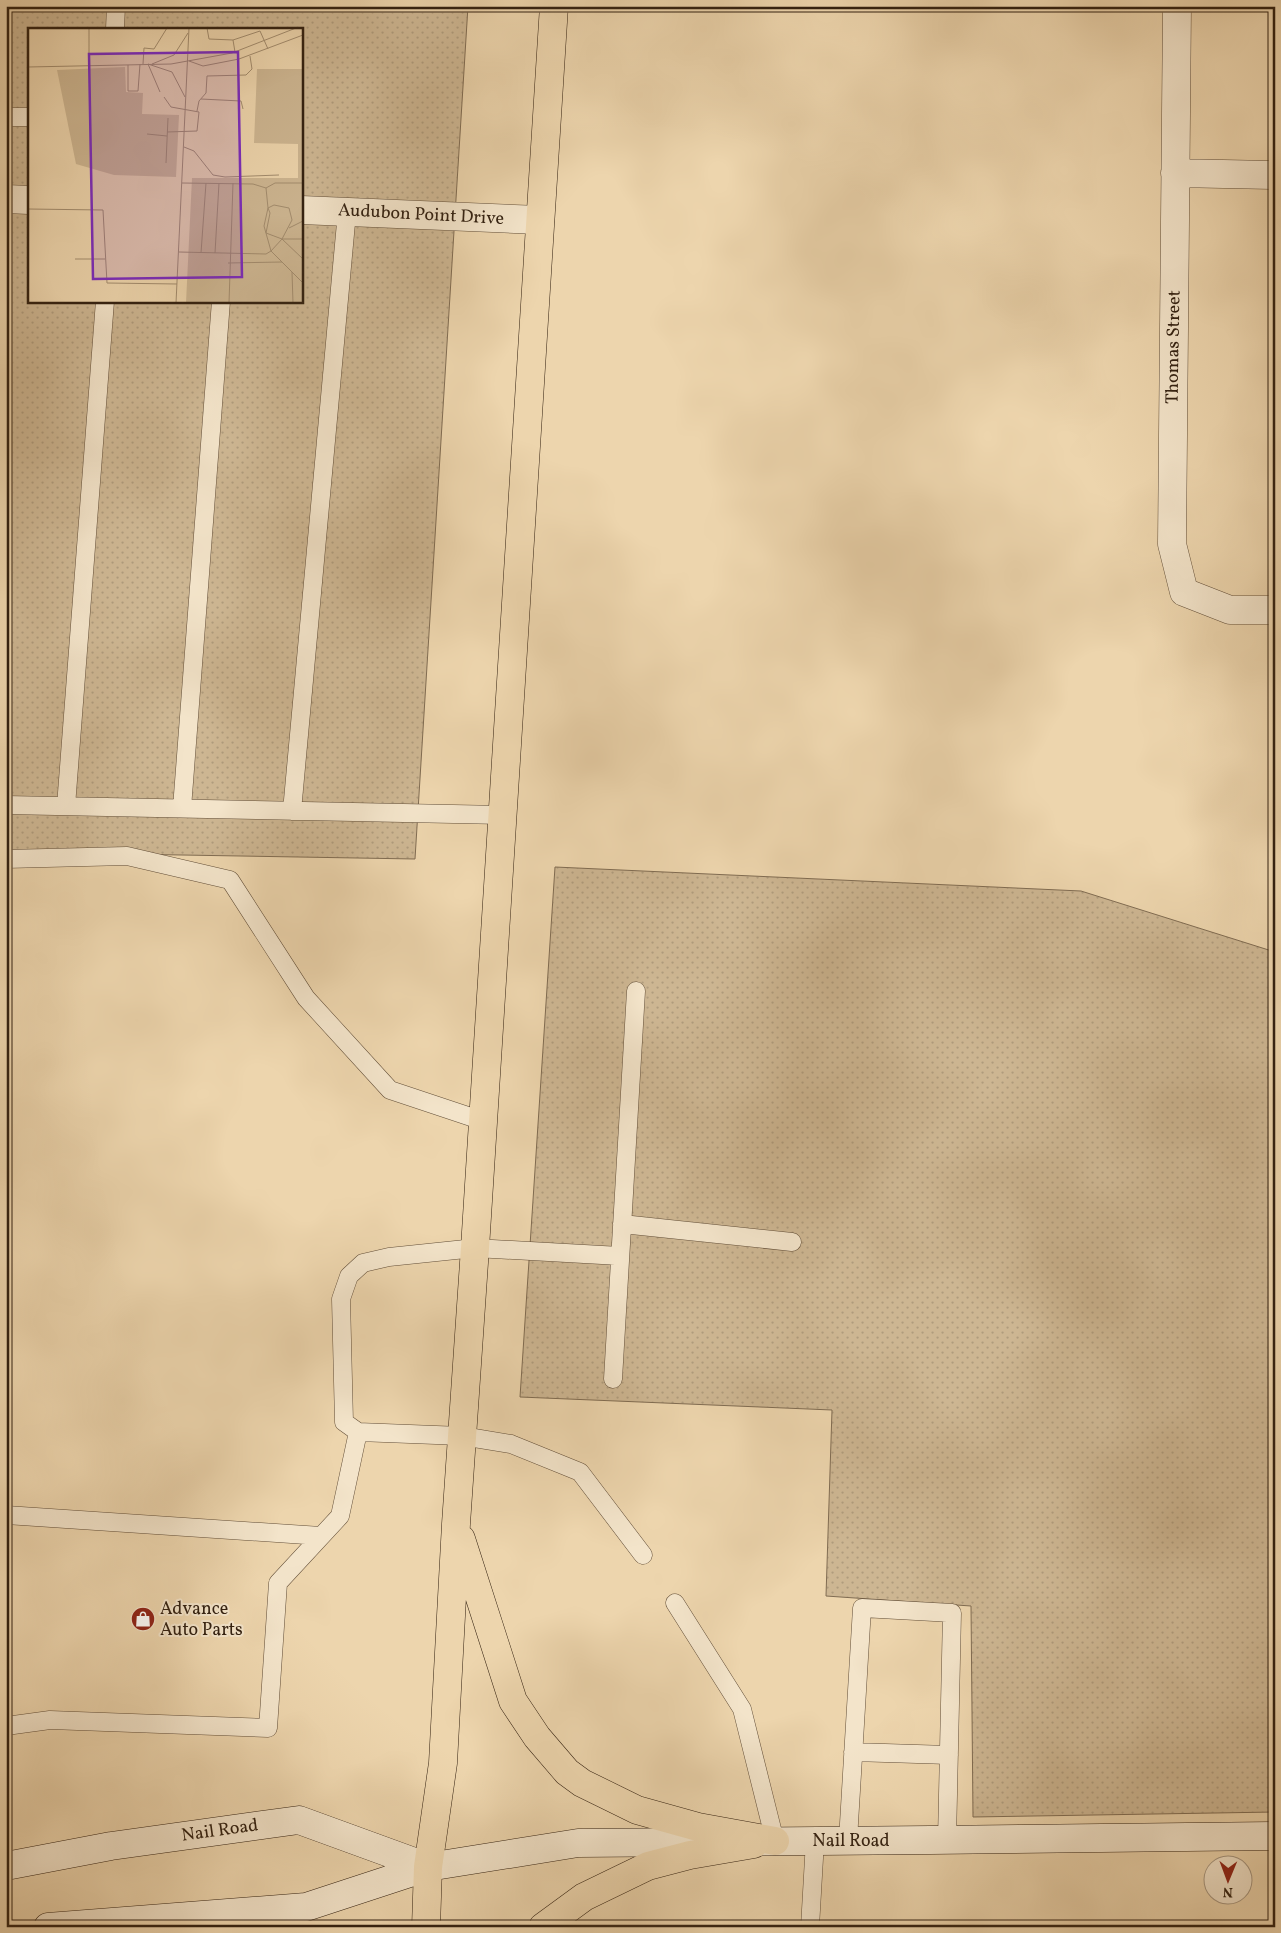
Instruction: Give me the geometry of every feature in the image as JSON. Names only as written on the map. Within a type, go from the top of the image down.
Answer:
[{"type":"main road","points":[[426,1927],[428,1867],[443,1763],[456,1524],[554,6]]},
{"type":"main road","points":[[456,1524],[512,1701],[537,1737],[567,1772],[582,1783],[637,1810],[698,1827],[775,1841]]},
{"type":"main road","points":[[543,1927],[584,1897],[648,1866],[690,1854],[775,1841]]},
{"type":"street","name":"Thomas Street","points":[[1177,6],[1172,544],[1184,592],[1230,610],[1275,610]]},
{"type":"street","points":[[1175,173],[1275,175]]},
{"type":"street","points":[[6,199],[28,200]]},
{"type":"street","name":"Audubon Point Drive","points":[[302,210],[540,220]]},
{"type":"street","name":"Nail Road","points":[[6,1866],[111,1846],[299,1820],[428,1867]]},
{"type":"street","name":"Nail Road","points":[[48,1927],[306,1907],[428,1867],[578,1843],[1275,1836]]},
{"type":"lane","points":[[115,28],[116,6]]},
{"type":"lane","points":[[6,117],[28,117]]},
{"type":"lane","points":[[292,810],[347,212]]},
{"type":"lane","points":[[66,806],[105,302]]},
{"type":"lane","points":[[182,808],[221,302]]},
{"type":"lane","points":[[6,805],[502,815]]},
{"type":"lane","points":[[6,859],[127,856],[230,880],[306,998],[390,1090],[483,1121]]},
{"type":"lane","points":[[613,1379],[636,991]]},
{"type":"lane","points":[[622,1224],[792,1242]]},
{"type":"lane","points":[[620,1256],[475,1248],[389,1258],[363,1263],[349,1276],[340,1299],[344,1422],[358,1432],[462,1436],[511,1444],[580,1472],[644,1556]]},
{"type":"lane","points":[[6,1726],[50,1720],[268,1728],[278,1583],[340,1516],[358,1432]]},
{"type":"lane","points":[[6,1515],[321,1536]]},
{"type":"lane","points":[[675,1603],[742,1709],[775,1841]]},
{"type":"lane","points":[[848,1840],[862,1608],[952,1613],[947,1840]]},
{"type":"lane","points":[[853,1752],[949,1755]]},
{"type":"lane","points":[[810,1927],[815,1841]]},
{"type":"shaded area","points":[[6,6],[468,6],[415,859],[6,852]]},
{"type":"shaded area","points":[[555,867],[1081,891],[1275,952],[1275,1812],[973,1817],[971,1606],[826,1596],[832,1410],[520,1397]]},
{"type":"place","name":"Advance Auto Parts","points":[[143,1619]]}]
